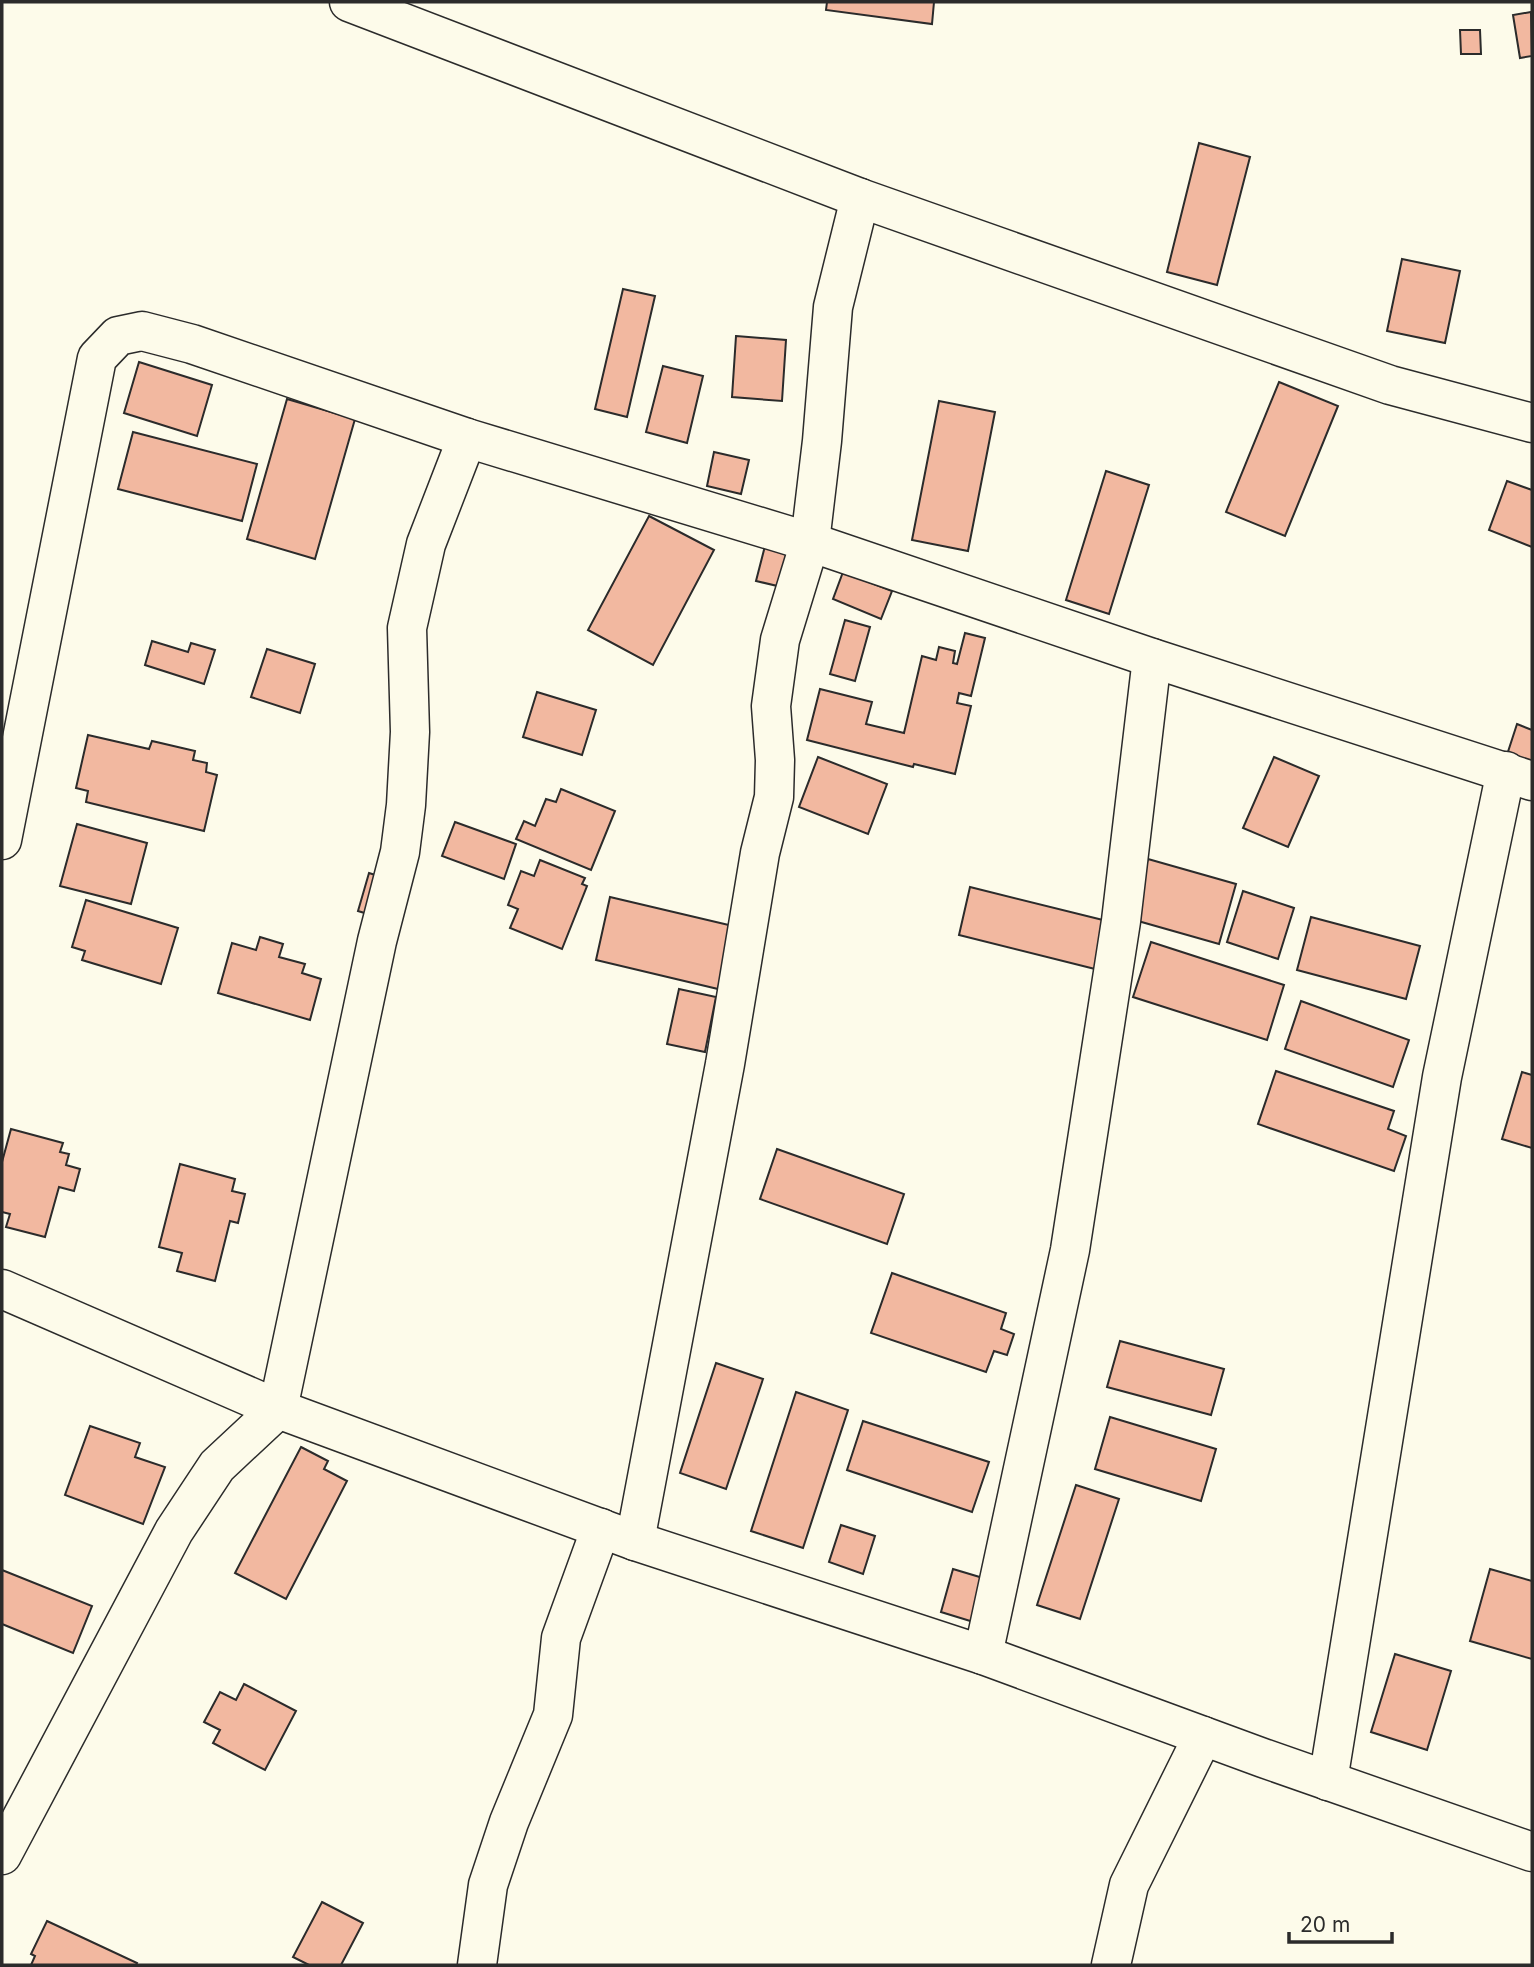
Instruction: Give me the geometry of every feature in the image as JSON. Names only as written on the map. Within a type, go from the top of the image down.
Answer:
[{"type":"street","points":[[349,2],[860,198],[1390,385],[1532,423]]},
{"type":"street","points":[[477,1965],[488,1885],[509,1822],[553,1715],[561,1638],[618,1534],[722,1078],[760,853],[774,797],[775,760],[771,706],[780,640],[810,542],[822,441],[833,307],[860,198]]},
{"type":"street","points":[[2,840],[97,358],[118,336],[142,331],[192,344],[467,438],[810,542],[1519,776],[1442,1077],[1328,1781]]},
{"type":"street","points":[[2,1855],[174,1531],[217,1466],[278,1409],[377,941],[400,852],[410,733],[407,628],[426,544],[467,438]]},
{"type":"street","points":[[983,1655],[1070,1250],[1121,921],[1152,657]]},
{"type":"street","points":[[2,1289],[278,1409],[618,1534],[983,1655],[1532,1852]]},
{"type":"street","points":[[1111,1965],[1129,1885],[1203,1736]]},
{"type":"building","points":[[827,2],[934,2],[932,24],[826,10]]},
{"type":"building","points":[[1531,12],[1532,56],[1520,58],[1513,15]]},
{"type":"building","points":[[1460,30],[1480,30],[1481,54],[1461,54]]},
{"type":"building","points":[[1199,143],[1250,157],[1217,285],[1167,272]]},
{"type":"building","points":[[1402,259],[1460,271],[1445,343],[1387,331]]},
{"type":"building","points":[[623,289],[655,296],[627,417],[595,409]]},
{"type":"building","points":[[736,336],[786,340],[782,401],[732,397]]},
{"type":"building","points":[[139,362],[212,385],[197,436],[124,413]]},
{"type":"building","points":[[663,366],[703,376],[687,443],[646,432]]},
{"type":"building","points":[[1279,382],[1338,406],[1285,536],[1226,512]]},
{"type":"building","points":[[287,399],[355,419],[315,559],[247,539]]},
{"type":"building","points":[[939,401],[995,412],[968,551],[912,540]]},
{"type":"building","points":[[133,432],[257,464],[242,521],[118,489]]},
{"type":"building","points":[[714,452],[749,460],[741,494],[707,486]]},
{"type":"building","points":[[1106,471],[1149,485],[1109,614],[1066,600]]},
{"type":"building","points":[[1507,481],[1532,490],[1532,547],[1489,530]]},
{"type":"building","points":[[649,516],[714,550],[653,665],[588,630]]},
{"type":"building","points":[[765,546],[795,553],[786,588],[756,581]]},
{"type":"building","points":[[843,572],[892,591],[881,619],[833,599]]},
{"type":"building","points":[[845,620],[870,627],[855,681],[830,674]]},
{"type":"building","points":[[965,633],[985,638],[971,696],[959,693],[957,703],[971,706],[955,774],[914,764],[913,767],[807,740],[820,689],[872,702],[866,724],[904,733],[922,656],[936,660],[939,647],[955,651],[953,663],[957,664]]},
{"type":"building","points":[[152,641],[188,652],[191,643],[215,650],[204,684],[145,665]]},
{"type":"building","points":[[267,649],[315,664],[300,713],[251,697]]},
{"type":"building","points":[[537,692],[596,710],[582,755],[523,737]]},
{"type":"building","points":[[1517,724],[1532,730],[1532,767],[1506,758]]},
{"type":"building","points":[[88,735],[149,749],[152,741],[195,751],[193,760],[207,763],[206,772],[217,775],[204,831],[86,802],[88,791],[76,788]]},
{"type":"building","points":[[818,757],[887,784],[868,834],[799,807]]},
{"type":"building","points":[[1274,757],[1319,776],[1288,847],[1243,828]]},
{"type":"building","points":[[561,789],[615,811],[591,870],[516,839],[524,821],[535,826],[546,799],[556,802]]},
{"type":"building","points":[[455,822],[516,844],[504,879],[442,856]]},
{"type":"building","points":[[77,824],[147,843],[131,904],[60,886]]},
{"type":"building","points":[[1148,859],[1236,884],[1219,944],[1131,919]]},
{"type":"building","points":[[540,860],[585,878],[582,884],[587,886],[562,949],[510,928],[518,909],[508,905],[521,871],[534,876]]},
{"type":"building","points":[[369,873],[394,881],[384,919],[358,911]]},
{"type":"building","points":[[970,887],[1107,921],[1095,969],[959,935]]},
{"type":"building","points":[[1243,891],[1294,908],[1278,959],[1227,942]]},
{"type":"building","points":[[610,897],[733,926],[718,989],[596,960]]},
{"type":"building","points":[[86,900],[178,928],[161,984],[82,960],[85,951],[72,947]]},
{"type":"building","points":[[1311,917],[1420,946],[1406,999],[1297,970]]},
{"type":"building","points":[[260,937],[283,944],[279,957],[305,964],[302,973],[321,979],[310,1020],[218,993],[232,943],[256,950]]},
{"type":"building","points":[[1151,942],[1284,985],[1267,1040],[1133,997]]},
{"type":"building","points":[[679,989],[716,997],[705,1052],[667,1044]]},
{"type":"building","points":[[1301,1001],[1409,1040],[1393,1087],[1285,1049]]},
{"type":"building","points":[[1276,1071],[1394,1111],[1388,1129],[1406,1136],[1394,1171],[1258,1124]]},
{"type":"building","points":[[1522,1072],[1532,1075],[1532,1148],[1502,1139]]},
{"type":"building","points":[[11,1129],[63,1143],[60,1152],[69,1154],[66,1165],[80,1169],[74,1191],[59,1187],[45,1237],[6,1227],[10,1214],[2,1212],[2,1162]]},
{"type":"building","points":[[777,1149],[904,1194],[887,1244],[760,1199]]},
{"type":"building","points":[[180,1164],[235,1179],[232,1191],[245,1194],[238,1223],[230,1221],[215,1281],[177,1271],[182,1253],[159,1247]]},
{"type":"building","points":[[892,1273],[1006,1313],[1001,1329],[1014,1334],[1007,1355],[994,1351],[986,1372],[871,1333]]},
{"type":"building","points":[[1120,1341],[1224,1369],[1211,1415],[1107,1387]]},
{"type":"building","points":[[716,1363],[763,1379],[726,1489],[680,1473]]},
{"type":"building","points":[[796,1392],[848,1410],[803,1548],[751,1531]]},
{"type":"building","points":[[1110,1417],[1216,1449],[1201,1501],[1095,1469]]},
{"type":"building","points":[[863,1421],[989,1462],[972,1512],[847,1470]]},
{"type":"building","points":[[90,1426],[140,1443],[135,1457],[165,1467],[143,1524],[65,1495]]},
{"type":"building","points":[[301,1447],[328,1461],[324,1469],[347,1481],[286,1599],[235,1573]]},
{"type":"building","points":[[1076,1485],[1119,1499],[1080,1619],[1037,1605]]},
{"type":"building","points":[[841,1525],[875,1536],[863,1574],[829,1562]]},
{"type":"building","points":[[953,1569],[993,1581],[980,1624],[941,1612]]},
{"type":"building","points":[[1490,1569],[1532,1581],[1532,1659],[1470,1641]]},
{"type":"building","points":[[2,1570],[92,1606],[73,1653],[2,1624]]},
{"type":"building","points":[[1395,1654],[1451,1671],[1427,1750],[1371,1732]]},
{"type":"building","points":[[244,1684],[296,1711],[265,1770],[213,1743],[220,1730],[204,1722],[220,1692],[236,1700]]},
{"type":"building","points":[[322,1902],[363,1923],[341,1965],[309,1965],[293,1957]]},
{"type":"building","points":[[47,1921],[137,1963],[31,1965],[35,1956],[31,1954]]}]
